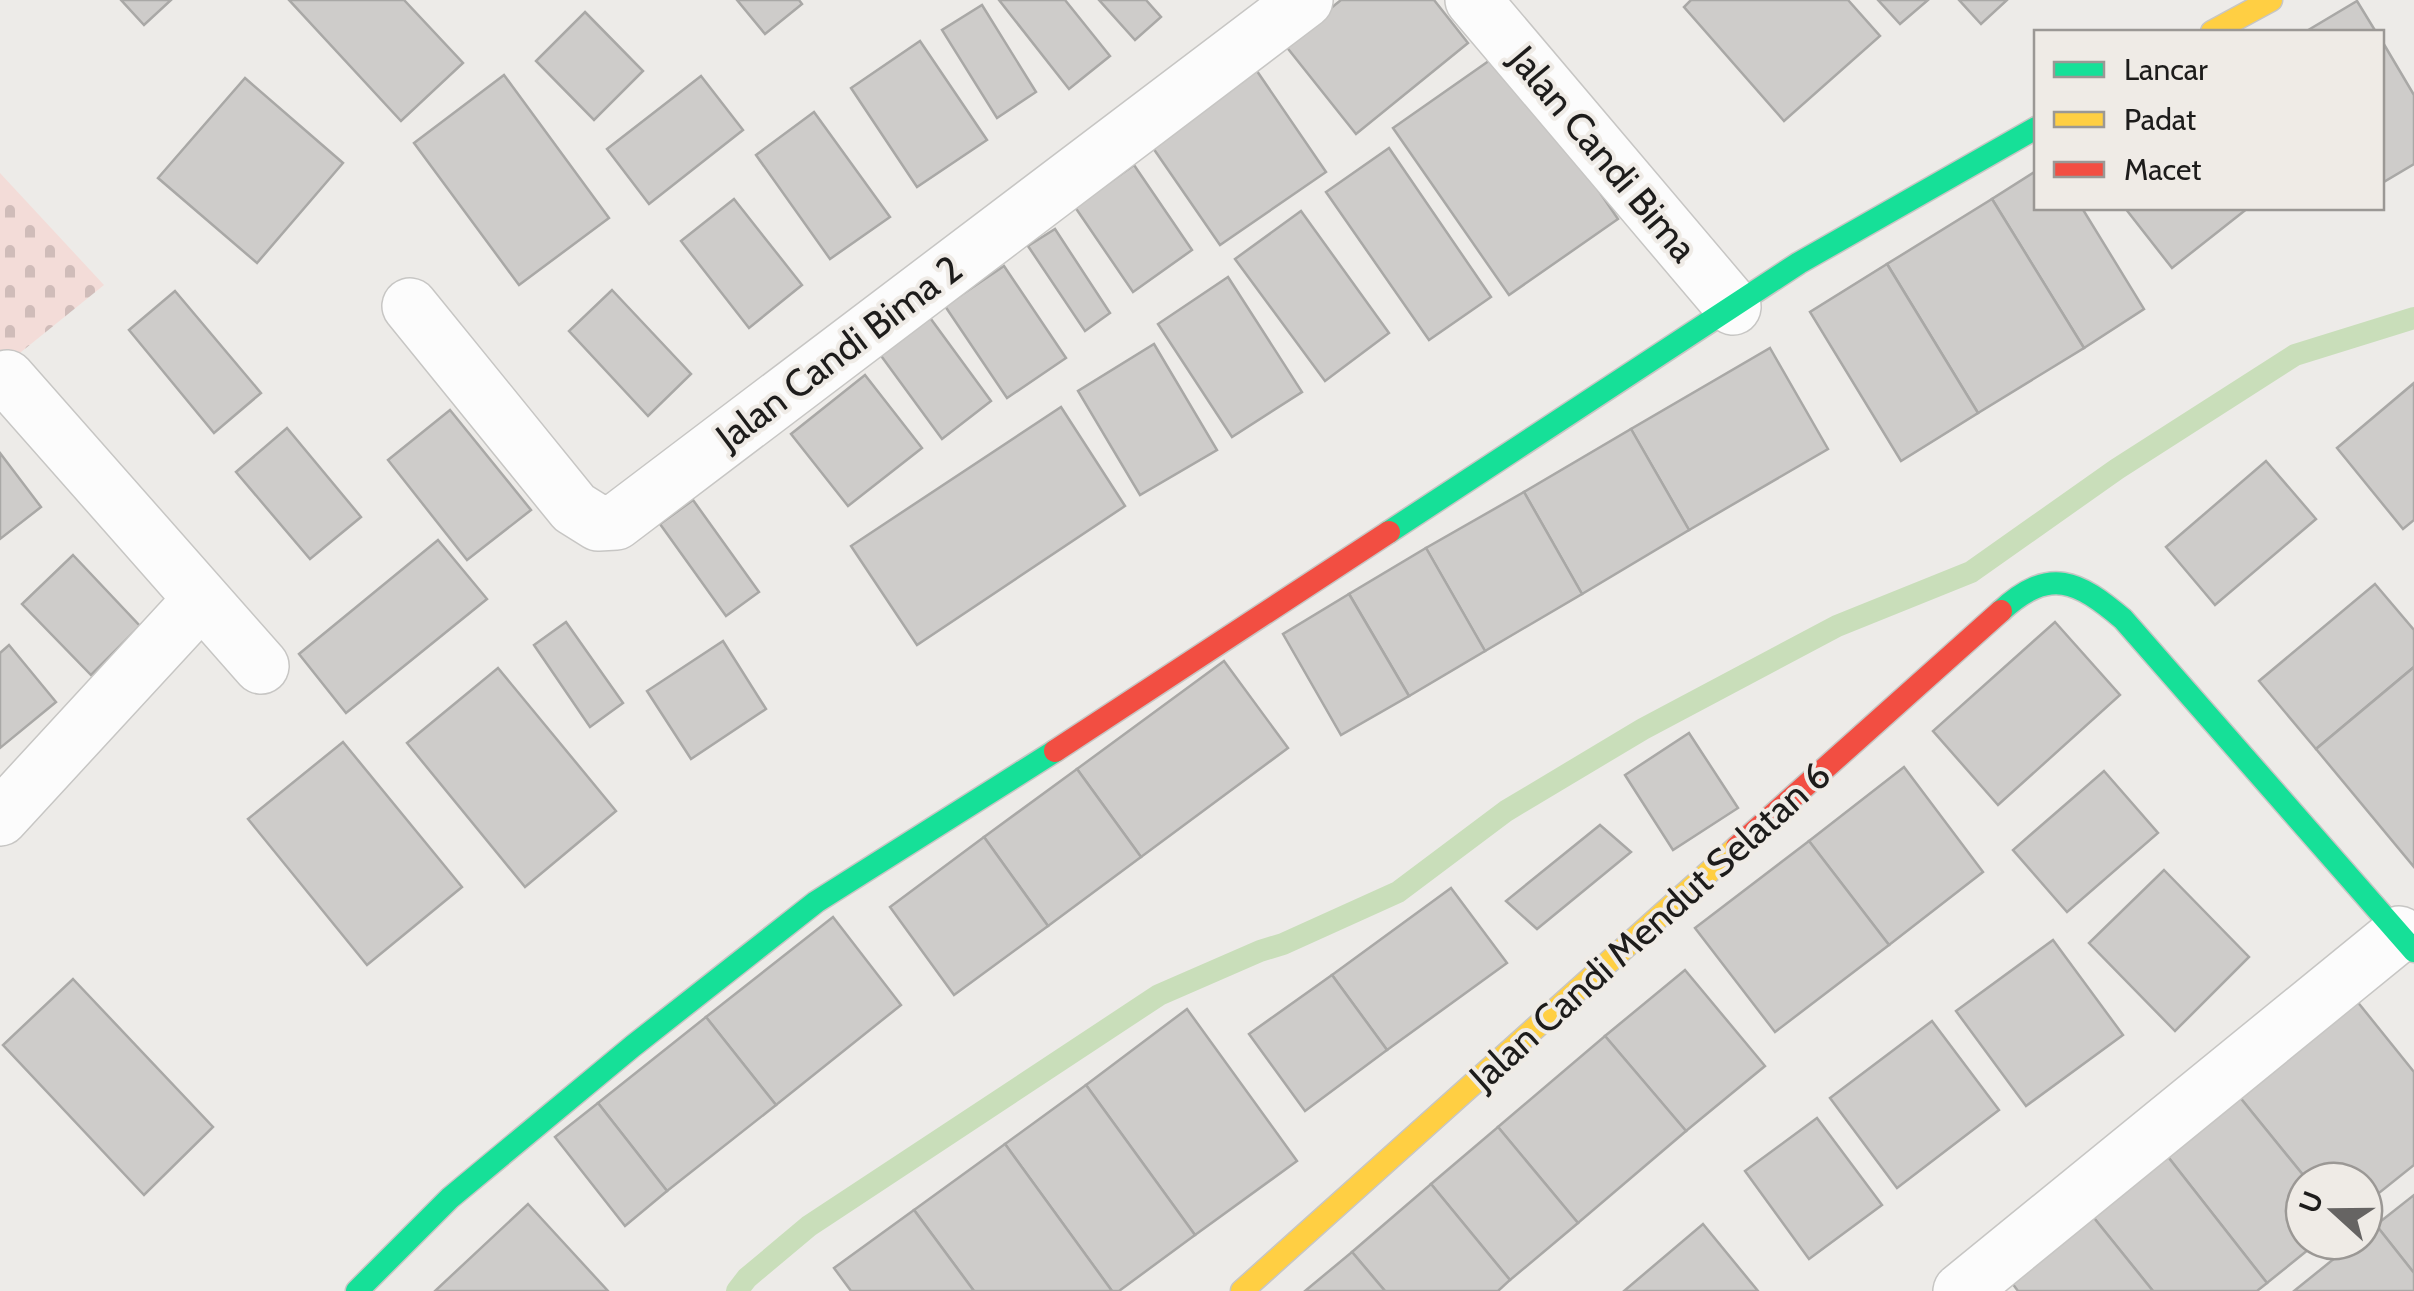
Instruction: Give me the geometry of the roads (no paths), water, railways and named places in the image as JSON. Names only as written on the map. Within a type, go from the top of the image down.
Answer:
[{"type":"street","name":"Jalan Candi Bima 2","points":[[410,306],[574,508],[598,522],[616,522],[1306,0]]},
{"type":"street","name":"Jalan Candi Bima","points":[[1472,0],[1733,307]]},
{"type":"street","points":[[2216,30],[2271,0]]},
{"type":"street","points":[[357,1291],[450,1198],[633,1046],[816,902],[1010,780],[1800,264],[2034,129]]},
{"type":"street","points":[[6,378],[262,666]]},
{"type":"street","name":"Jalan Candi Mendut Selatan 6","points":[[1242,1291],[2015,598],[2043,585],[2068,581],[2095,596],[2123,619],[2406,942]]},
{"type":"street","points":[[5,802],[202,600]]},
{"type":"street","points":[[1961,1291],[2406,942]]},
{"type":"waterway","points":[[737,1291],[809,1226],[1159,995],[1398,892],[1506,811],[1643,729],[1837,626],[1971,572],[2117,469],[2295,355],[2414,318]]}]
